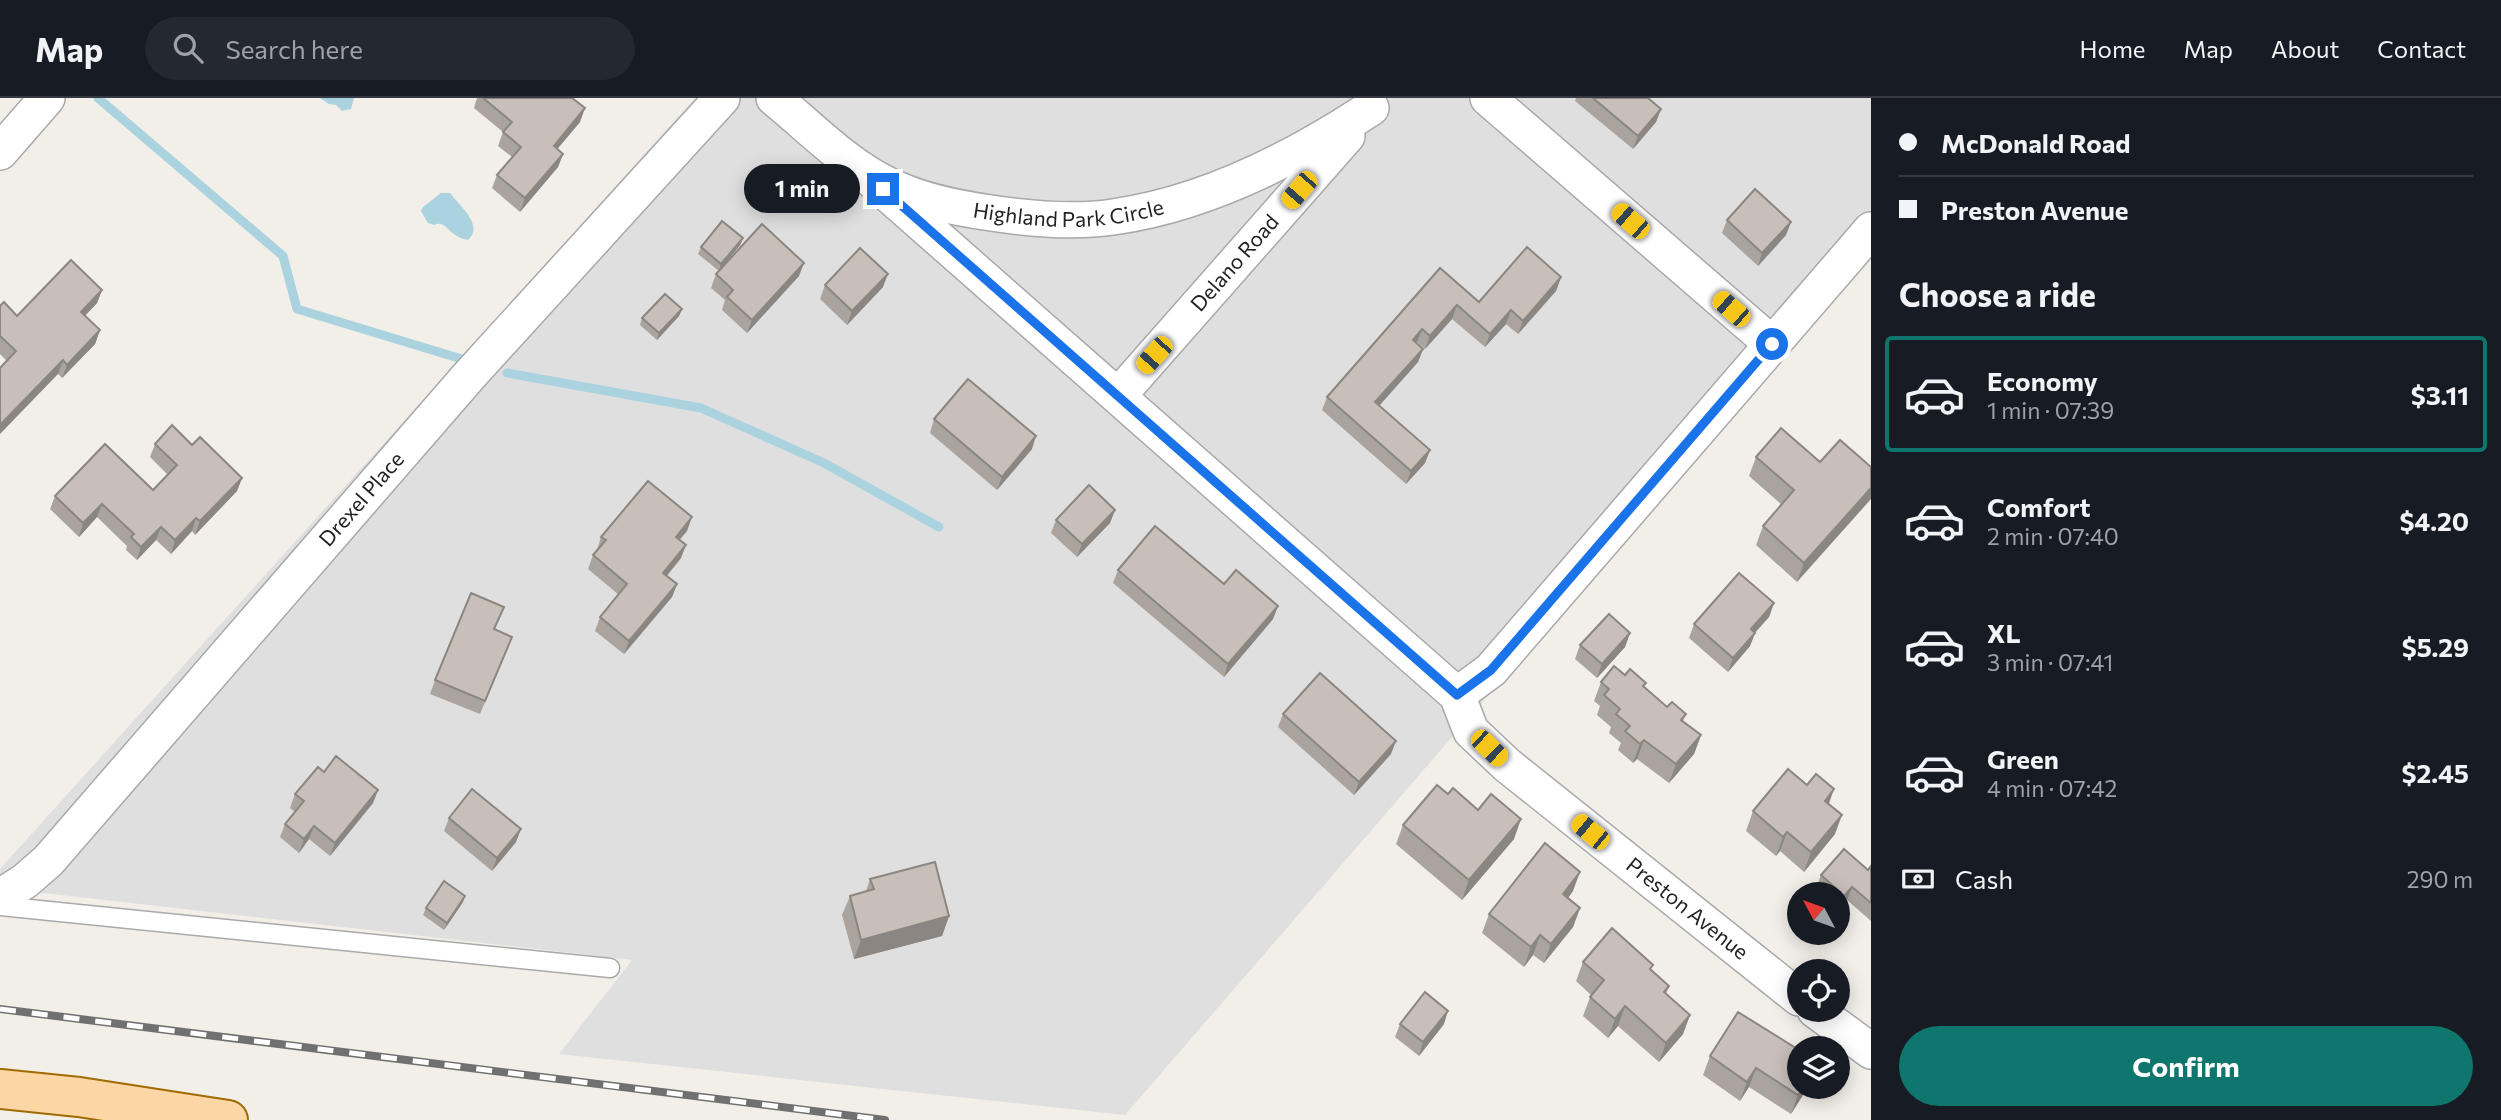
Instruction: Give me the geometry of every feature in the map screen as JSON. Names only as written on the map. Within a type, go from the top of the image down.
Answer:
[{"type":"main road","points":[[0,1088],[228,1120]]},
{"type":"street","points":[[0,152],[47,98]]},
{"type":"street","name":"Drexel Place","points":[[0,897],[25,881],[48,861],[468,377],[722,98]]},
{"type":"street","name":"Highland Park Circle","points":[[774,98],[863,172],[910,194],[953,207],[1036,218],[1111,217],[1149,211],[1185,199],[1261,170],[1320,141],[1376,103]]},
{"type":"street","points":[[1488,98],[1772,344]]},
{"type":"street","name":"Delano Road","points":[[1118,396],[1376,103]]},
{"type":"street","name":"Preston Avenue","points":[[863,172],[1457,695],[1471,732],[1507,765],[1787,989]]},
{"type":"street","points":[[1457,695],[1491,670],[1871,230]]},
{"type":"street","points":[[1831,1022],[1871,1051]]},
{"type":"lane","points":[[0,906],[610,968]]},
{"type":"shaded area","points":[[695,98],[1871,98],[1871,253],[1125,1115],[559,1054],[632,960],[0,888],[0,869]]},
{"type":"water","points":[[320,98],[354,98],[351,109],[342,111],[336,105]]},
{"type":"water","points":[[441,193],[450,193],[469,216],[474,228],[468,240],[456,236],[442,224],[428,223],[421,211]]},
{"type":"building","points":[[483,98],[572,98],[585,108],[554,146],[563,154],[525,198],[497,175],[521,147],[503,132],[512,122]]},
{"type":"building","points":[[1593,98],[1648,98],[1661,109],[1638,136]]},
{"type":"building","points":[[1755,189],[1791,222],[1762,253],[1727,220]]},
{"type":"building","points":[[722,221],[743,238],[721,264],[701,247]]},
{"type":"building","points":[[762,224],[804,263],[752,320],[727,297],[733,290],[716,274]]},
{"type":"building","points":[[1527,247],[1561,277],[1523,321],[1511,310],[1490,334],[1457,305],[1430,336],[1422,329],[1413,340],[1423,349],[1375,402],[1430,450],[1411,471],[1327,397],[1440,268],[1479,302]]},
{"type":"building","points":[[860,248],[888,274],[852,311],[825,285]]},
{"type":"building","points":[[71,260],[102,290],[81,312],[100,330],[67,365],[63,360],[0,425],[0,368],[16,351],[0,336],[0,306],[4,302],[17,316]]},
{"type":"building","points":[[665,294],[682,309],[659,333],[642,318]]},
{"type":"building","points":[[968,379],[1036,436],[1002,477],[934,419]]},
{"type":"building","points":[[172,425],[192,445],[200,437],[242,478],[200,521],[196,518],[175,540],[161,527],[141,547],[131,537],[134,534],[102,504],[83,523],[55,496],[105,444],[153,490],[177,465],[155,444]]},
{"type":"building","points":[[1781,428],[1820,462],[1840,440],[1871,467],[1871,488],[1804,563],[1763,526],[1794,490],[1756,457]]},
{"type":"building","points":[[648,481],[692,517],[676,537],[686,545],[663,573],[677,584],[629,641],[600,617],[627,584],[593,555],[606,540],[601,537]]},
{"type":"building","points":[[1089,485],[1115,510],[1082,544],[1056,520]]},
{"type":"building","points":[[1155,526],[1224,584],[1236,570],[1278,606],[1228,664],[1118,570]]},
{"type":"building","points":[[1739,573],[1774,603],[1751,629],[1755,633],[1733,658],[1694,624]]},
{"type":"building","points":[[471,593],[504,607],[494,629],[512,637],[485,701],[435,680]]},
{"type":"building","points":[[1609,614],[1630,633],[1602,664],[1580,645]]},
{"type":"building","points":[[1614,666],[1625,675],[1630,669],[1646,683],[1643,686],[1667,707],[1672,702],[1686,714],[1681,720],[1701,735],[1676,764],[1644,740],[1640,744],[1625,731],[1630,726],[1616,714],[1620,709],[1604,695],[1609,689],[1601,682]]},
{"type":"building","points":[[1320,673],[1396,741],[1359,782],[1283,714]]},
{"type":"building","points":[[336,756],[378,790],[335,843],[314,826],[304,839],[285,824],[304,801],[295,794],[318,767],[324,772]]},
{"type":"building","points":[[1788,769],[1807,785],[1816,774],[1834,789],[1825,801],[1842,815],[1811,852],[1787,832],[1783,837],[1753,811]]},
{"type":"building","points":[[1437,785],[1448,794],[1453,788],[1478,810],[1491,794],[1521,819],[1469,880],[1403,825]]},
{"type":"building","points":[[472,789],[521,829],[497,858],[449,818]]},
{"type":"building","points":[[1545,843],[1580,872],[1563,894],[1580,908],[1551,944],[1540,935],[1531,947],[1489,914]]},
{"type":"building","points":[[1844,849],[1868,870],[1871,866],[1871,903],[1852,887],[1850,889],[1850,882],[1829,882],[1821,875]]},
{"type":"building","points":[[935,862],[949,916],[861,940],[850,896],[874,889],[870,879]]},
{"type":"building","points":[[444,881],[465,896],[447,923],[426,908]]},
{"type":"building","points":[[1612,928],[1653,965],[1650,969],[1669,986],[1664,992],[1690,1015],[1666,1043],[1625,1006],[1615,1019],[1590,997],[1604,980],[1583,962]]},
{"type":"building","points":[[1425,992],[1448,1011],[1423,1042],[1400,1024]]},
{"type":"building","points":[[1738,1012],[1787,1043],[1787,1088],[1756,1068],[1747,1082],[1710,1056]]},
{"type":"waterway","points":[[98,98],[283,256],[297,309],[465,360]]},
{"type":"waterway","points":[[507,373],[701,408],[824,463],[939,527]]},
{"type":"railway","points":[[0,1009],[885,1120]]},
{"type":"route","points":[[883,189],[1457,695],[1491,670],[1772,344]]}]
